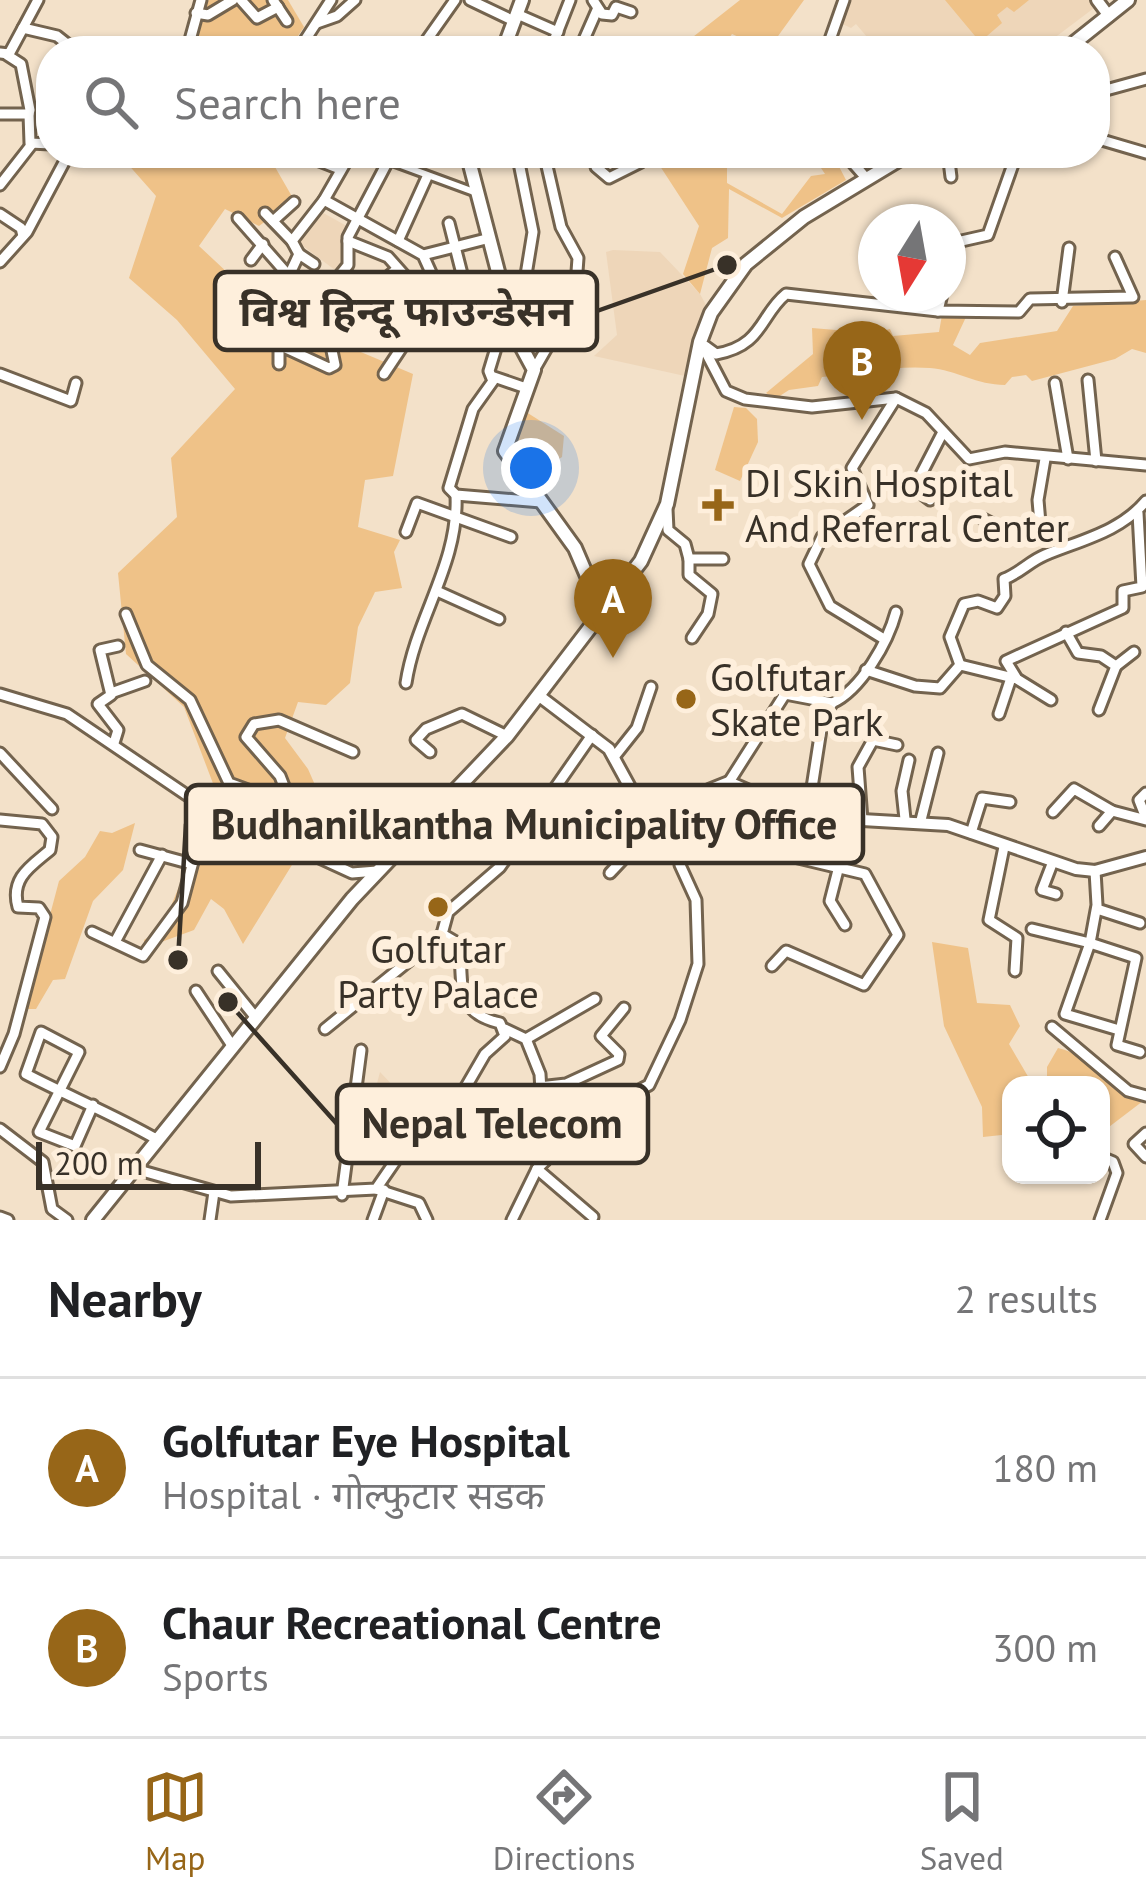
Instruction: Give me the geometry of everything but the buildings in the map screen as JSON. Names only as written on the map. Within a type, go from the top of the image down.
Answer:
[{"type":"main road","points":[[1083,36],[1128,0]]},
{"type":"main road","points":[[471,168],[514,333],[534,370],[505,451],[547,502],[575,548],[602,611]]},
{"type":"main road","points":[[93,1220],[377,871],[507,736],[640,561],[667,504],[700,342],[712,313],[769,241],[884,168]]},
{"type":"street","points":[[0,184],[32,144],[21,64],[3,54],[38,0]]},
{"type":"street","points":[[191,36],[201,0]]},
{"type":"street","points":[[196,13],[208,15],[237,0],[256,18],[275,3],[286,21]]},
{"type":"street","points":[[308,36],[331,0]]},
{"type":"street","points":[[317,23],[338,16],[356,0]]},
{"type":"street","points":[[430,36],[455,0]]},
{"type":"street","points":[[470,0],[517,12],[558,32]]},
{"type":"street","points":[[556,36],[570,0]]},
{"type":"street","points":[[831,36],[844,0]]},
{"type":"street","points":[[1097,0],[1106,18]]},
{"type":"street","points":[[584,36],[595,5],[611,16],[616,7],[631,12]]},
{"type":"street","points":[[23,28],[57,36]]},
{"type":"street","points":[[1110,89],[1146,80]]},
{"type":"street","points":[[0,114],[29,114]]},
{"type":"street","points":[[1110,142],[1146,153]]},
{"type":"street","points":[[0,262],[23,236],[61,168]]},
{"type":"street","points":[[292,241],[324,200],[340,170],[335,168]]},
{"type":"street","points":[[279,364],[279,345],[329,368],[335,365],[332,346],[299,326],[348,265],[348,241],[385,168]]},
{"type":"street","points":[[405,168],[477,194]]},
{"type":"street","points":[[504,299],[525,281],[532,222],[521,168]]},
{"type":"street","points":[[534,370],[569,312],[578,258],[560,227],[547,168]]},
{"type":"street","points":[[597,168],[609,178],[627,168]]},
{"type":"street","points":[[858,168],[867,178]]},
{"type":"street","points":[[950,168],[951,177]]},
{"type":"street","points":[[966,240],[988,235],[1012,168]]},
{"type":"street","points":[[398,242],[427,177]]},
{"type":"street","points":[[324,200],[423,255],[438,292],[500,338]]},
{"type":"street","points":[[295,202],[269,217],[299,254],[314,264]]},
{"type":"street","points":[[0,214],[21,228],[23,236]]},
{"type":"street","points":[[238,218],[290,276]]},
{"type":"street","points":[[449,223],[472,316]]},
{"type":"street","points":[[423,255],[490,238]]},
{"type":"street","points":[[348,241],[388,257],[404,274],[405,294],[426,311]]},
{"type":"street","points":[[251,260],[263,244]]},
{"type":"street","points":[[1062,302],[1069,248]]},
{"type":"street","points":[[256,307],[278,299],[299,254]]},
{"type":"street","points":[[1115,257],[1132,297]]},
{"type":"street","points":[[381,284],[398,269]]},
{"type":"street","points":[[525,281],[569,312]]},
{"type":"street","points":[[384,374],[438,292]]},
{"type":"street","points":[[700,342],[716,354],[725,353],[761,329],[785,294],[858,302]]},
{"type":"street","points":[[966,311],[1023,310],[1030,299],[1146,297]]},
{"type":"street","points":[[406,683],[411,650],[439,592],[458,518],[456,495],[449,488],[452,468],[473,409],[494,377],[491,361],[500,338],[514,333]]},
{"type":"street","points":[[700,342],[717,380],[745,399],[812,407],[896,398],[926,413],[969,458],[1005,452],[1146,465]]},
{"type":"street","points":[[0,374],[71,401],[76,383]]},
{"type":"street","points":[[494,377],[526,388]]},
{"type":"street","points":[[1088,380],[1096,461]]},
{"type":"street","points":[[1055,383],[1068,459]]},
{"type":"street","points":[[884,638],[830,606],[809,565],[822,537],[868,505],[852,468],[896,398]]},
{"type":"street","points":[[930,500],[914,488],[916,477],[944,432]]},
{"type":"street","points":[[862,449],[874,460]]},
{"type":"street","points":[[982,518],[1010,532],[1041,535],[1038,500],[1045,458]]},
{"type":"street","points":[[456,495],[547,502]]},
{"type":"street","points":[[960,664],[950,637],[964,604],[978,601],[997,608],[1005,596],[1004,579],[1138,512],[1146,502]]},
{"type":"street","points":[[406,532],[417,503],[511,537]]},
{"type":"street","points":[[667,504],[668,530],[685,544],[689,575],[712,594],[709,614],[692,638]]},
{"type":"street","points":[[1013,680],[1008,657],[1123,608],[1123,591],[1142,587],[1138,512]]},
{"type":"street","points":[[689,559],[723,560]]},
{"type":"street","points":[[439,592],[499,619]]},
{"type":"street","points":[[772,966],[786,951],[860,986],[898,935],[869,877],[794,857],[792,833],[806,807],[818,741],[832,703],[846,695],[866,670],[896,612]]},
{"type":"street","points":[[126,614],[147,665],[190,700],[229,783],[255,793],[285,795]]},
{"type":"street","points":[[1066,632],[1078,653],[1093,653],[1116,666]]},
{"type":"street","points":[[111,694],[100,650],[118,646]]},
{"type":"street","points":[[1100,710],[1116,666],[1134,652]]},
{"type":"street","points":[[866,670],[936,689],[960,664]]},
{"type":"street","points":[[960,664],[1013,680],[1051,700]]},
{"type":"street","points":[[761,670],[785,694],[832,703]]},
{"type":"street","points":[[999,714],[1013,680]]},
{"type":"street","points":[[114,743],[118,730],[98,704],[145,681]]},
{"type":"street","points":[[614,757],[637,728],[651,688]]},
{"type":"street","points":[[0,694],[45,704],[114,743],[265,845],[281,839],[294,812]]},
{"type":"street","points":[[512,1220],[541,1165],[590,1117],[649,1085],[680,1020],[698,964],[696,900],[680,865],[684,821],[710,790],[729,782],[785,694]]},
{"type":"street","points":[[538,695],[614,757],[644,813],[656,824]]},
{"type":"street","points":[[430,752],[416,740],[426,729],[462,714],[507,736]]},
{"type":"street","points":[[353,752],[279,720],[254,724],[248,745],[280,776],[294,812],[302,817],[315,856],[352,873],[377,871]]},
{"type":"street","points":[[325,1029],[442,934],[448,912],[500,867],[592,735]]},
{"type":"street","points":[[862,820],[858,767],[873,740],[897,745]]},
{"type":"street","points":[[0,753],[52,809]]},
{"type":"street","points":[[921,820],[938,753]]},
{"type":"street","points":[[905,819],[902,791],[909,760]]},
{"type":"street","points":[[729,782],[772,801],[862,820],[921,820],[1052,864],[1095,871],[1146,853]]},
{"type":"street","points":[[1053,812],[1074,789],[1112,811],[1146,819]]},
{"type":"street","points":[[1146,793],[1139,803],[1146,819]]},
{"type":"street","points":[[970,833],[982,798],[1010,802]]},
{"type":"street","points":[[92,932],[142,956],[177,912],[207,809]]},
{"type":"street","points":[[1099,826],[1112,811]]},
{"type":"street","points":[[0,820],[42,824],[52,838],[50,850],[23,871],[16,890],[18,907],[39,908],[45,917],[14,1034],[0,1066]]},
{"type":"street","points":[[610,873],[656,824],[684,821]]},
{"type":"street","points":[[1004,847],[989,920],[1017,938],[1015,971]]},
{"type":"street","points":[[140,850],[192,863]]},
{"type":"street","points":[[115,942],[162,856]]},
{"type":"street","points":[[1052,864],[1042,890],[1056,894]]},
{"type":"street","points":[[838,870],[830,901],[845,925]]},
{"type":"street","points":[[1095,871],[1097,909],[1090,943],[1065,1014],[1119,1030]]},
{"type":"street","points":[[1097,909],[1140,922]]},
{"type":"street","points":[[1032,928],[1136,958],[1119,1048],[1140,1052]]},
{"type":"street","points":[[442,934],[459,944],[462,989],[473,1015],[526,1039],[539,1087],[541,1165],[593,1217]]},
{"type":"street","points":[[218,971],[256,1018]]},
{"type":"street","points":[[196,991],[232,1047]]},
{"type":"street","points":[[526,1039],[595,999]]},
{"type":"street","points":[[539,1087],[566,1084],[618,1060],[619,1054],[601,1036],[623,1008]]},
{"type":"street","points":[[1052,1028],[1128,1091],[1146,1096]]},
{"type":"street","points":[[373,1220],[380,1190],[398,1157],[442,1128],[505,1029]]},
{"type":"street","points":[[93,1105],[75,1146],[39,1132],[59,1090],[78,1048],[44,1031],[25,1071],[59,1090],[93,1105],[158,1140]]},
{"type":"street","points":[[342,1195],[362,1049]]},
{"type":"street","points":[[0,1129],[44,1162],[52,1209],[67,1220]]},
{"type":"street","points":[[1146,1133],[1134,1144],[1146,1156]]},
{"type":"street","points":[[1100,1220],[1117,1172],[1110,1161]]},
{"type":"street","points":[[135,1168],[214,1192],[264,1198],[295,1192],[342,1195],[380,1190],[418,1203],[427,1220]]},
{"type":"street","points":[[210,1220],[214,1192]]},
{"type":"shaded area","points":[[209,0],[288,0],[304,27],[298,36],[196,36],[202,6]]},
{"type":"shaded area","points":[[740,0],[804,0],[778,36],[694,36]]},
{"type":"shaded area","points":[[847,0],[1094,0],[1098,5],[1057,36],[866,36],[856,24],[851,28],[838,22]]},
{"type":"shaded area","points":[[945,0],[1029,0],[1014,12],[1007,7],[997,15],[1002,23],[987,36],[975,36]]},
{"type":"shaded area","points":[[131,168],[276,168],[294,200],[259,226],[225,209],[199,246],[273,315],[413,374],[393,476],[365,480],[358,527],[400,540],[394,552],[402,588],[375,592],[358,627],[350,683],[326,705],[298,702],[285,738],[308,769],[326,810],[243,944],[224,909],[211,899],[194,930],[145,948],[144,940],[162,928],[217,794],[184,707],[126,654],[118,573],[177,517],[171,458],[235,389],[177,320],[129,278],[156,196]]},
{"type":"shaded area","points":[[661,168],[727,168],[727,183],[782,214],[811,176],[825,174],[821,168],[840,168],[846,180],[782,218],[729,189],[728,238],[712,248],[700,294],[683,274],[699,226]]},
{"type":"shaded area","points":[[318,210],[352,229],[348,262],[339,273],[295,240]]},
{"type":"shaded area","points":[[606,252],[660,252],[700,294],[706,305],[685,376],[594,356],[617,335]]},
{"type":"shaded area","points":[[1146,300],[1146,353],[1132,349],[1115,359],[1032,381],[1026,375],[1012,377],[1005,385],[995,384],[917,367],[822,377],[818,386],[789,390],[775,399],[766,393],[813,354],[812,328],[872,333],[890,329],[893,336],[939,332],[942,315],[966,317],[953,345],[970,355],[980,343],[1057,331],[1073,306]]},
{"type":"shaded area","points":[[734,407],[746,408],[757,419],[758,442],[740,481],[715,470]]},
{"type":"shaded area","points":[[523,410],[564,436],[562,457],[530,478],[512,445]]},
{"type":"shaded area","points":[[135,823],[123,870],[93,901],[65,979],[53,980],[36,1009],[25,1009],[59,881],[85,857],[100,831],[112,833]]},
{"type":"shaded area","points":[[932,942],[968,948],[977,1003],[1010,1005],[1020,1026],[1009,1044],[1028,1076],[1002,1076],[1002,1135],[983,1137],[982,1107],[944,1026]]},
{"type":"shaded area","points":[[1058,1048],[1104,1076],[1047,1076]]},
{"type":"shaded area","points":[[380,1072],[434,1129],[379,1151],[355,1129],[371,1106]]},
{"type":"shaded area","points":[[1110,1080],[1143,1101],[1110,1126]]},
{"type":"place","name":"विश्व हिन्दू फाउन्डेसन","points":[[727,265]]},
{"type":"place","name":"Chaur Recreational Centre","points":[[862,420]]},
{"type":"place","name":"DI Skin Hospital And Referral Center","points":[[718,505]]},
{"type":"place","name":"Golfutar Eye Hospital","points":[[613,658]]},
{"type":"place","name":"Golfutar Skate Park","points":[[686,699]]},
{"type":"place","name":"Golfutar Party Palace","points":[[438,907]]},
{"type":"place","name":"Budhanilkantha Municipality Office","points":[[178,960]]},
{"type":"place","name":"Nepal Telecom","points":[[228,1002]]}]
